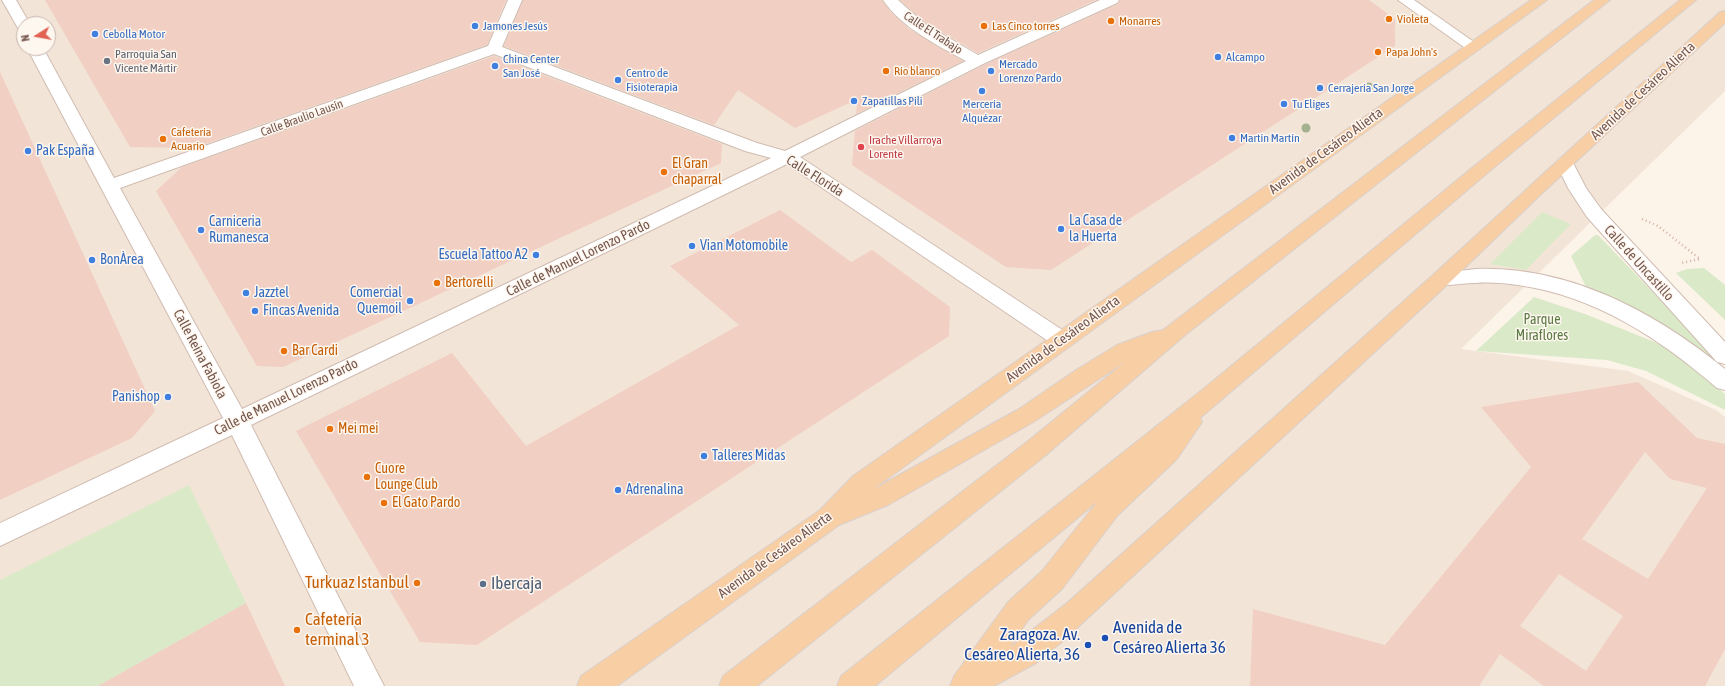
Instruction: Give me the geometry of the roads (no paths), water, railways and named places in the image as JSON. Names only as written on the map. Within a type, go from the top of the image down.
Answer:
[{"type":"main road","name":"Avenida de Cesáreo Alierta","points":[[592,686],[829,518],[862,484],[1540,0]]},
{"type":"main road","points":[[734,686],[1038,448],[1176,331],[1603,0]]},
{"type":"main road","points":[[852,686],[1210,396],[1479,171],[1689,0]]},
{"type":"main road","name":"Avenida de Cesáreo Alierta","points":[[965,686],[1026,653],[1053,632],[1441,279],[1725,16]]},
{"type":"main road","points":[[829,518],[879,498],[1000,431],[1125,351],[1176,331]]},
{"type":"main road","points":[[965,686],[1018,611],[1052,580],[1108,508],[1168,452],[1210,396]]},
{"type":"street","points":[[494,50],[515,0]]},
{"type":"street","name":"Calle El Trabajo","points":[[890,0],[901,12],[920,27],[978,61]]},
{"type":"street","name":"Calle de Manuel Lorenzo Pardo","points":[[0,534],[788,157],[978,61],[1112,0]]},
{"type":"street","points":[[1405,0],[1473,47]]},
{"type":"street","points":[[8,7],[16,17]]},
{"type":"street","name":"Calle Florida","points":[[494,50],[751,147],[788,157],[1062,340]]},
{"type":"street","name":"Calle Braulio Lausín","points":[[109,186],[494,50]]},
{"type":"street","name":"Calle Reina Fabiola","points":[[39,56],[236,421],[250,444],[369,686]]},
{"type":"street","name":"Calle de Uncastillo","points":[[1565,163],[1577,188],[1594,213],[1725,356]]},
{"type":"street","points":[[1441,279],[1482,276],[1519,279],[1572,291],[1604,303],[1665,335],[1725,382]]},
{"type":"place","name":"Violeta","points":[[1389,19]]},
{"type":"place","name":"Monarres","points":[[1111,21]]},
{"type":"place","name":"Jamones Jesús","points":[[475,26]]},
{"type":"place","name":"Las Cinco torres","points":[[984,26]]},
{"type":"place","name":"Cebolla Motor","points":[[95,34]]},
{"type":"place","name":"Papa John's","points":[[1378,52]]},
{"type":"place","name":"Alcampo","points":[[1218,57]]},
{"type":"place","name":"Parroquia San Vicente Mártir","points":[[107,61]]},
{"type":"place","name":"China Center San José","points":[[495,66]]},
{"type":"place","name":"Río blanco","points":[[886,71]]},
{"type":"place","name":"Mercado Lorenzo Pardo","points":[[991,71]]},
{"type":"place","name":"Centro de Fisioterapia","points":[[618,80]]},
{"type":"place","name":"Cerrajería San Jorge","points":[[1320,88]]},
{"type":"place","name":"Mercería Alquézar","points":[[982,91]]},
{"type":"place","name":"Zapatillas Pili","points":[[854,101]]},
{"type":"place","name":"Tu Eliges","points":[[1284,104]]},
{"type":"place","name":"Martín Martín","points":[[1232,138]]},
{"type":"place","name":"Cafetería Acuario","points":[[163,139]]},
{"type":"place","name":"Irache Villarroya Lorente","points":[[861,147]]},
{"type":"place","name":"Pak España","points":[[28,151]]},
{"type":"place","name":"El Gran chaparral","points":[[664,172]]},
{"type":"place","name":"La Casa de la Huerta","points":[[1061,229]]},
{"type":"place","name":"Carniceria Rumanesca","points":[[201,230]]},
{"type":"place","name":"Vian Motomobile","points":[[692,246]]},
{"type":"place","name":"Escuela Tattoo A2","points":[[536,255]]},
{"type":"place","name":"BonÀrea","points":[[92,260]]},
{"type":"place","name":"Bertorelli","points":[[437,283]]},
{"type":"place","name":"Jazztel","points":[[246,293]]},
{"type":"place","name":"Comercial Quemoil","points":[[410,301]]},
{"type":"place","name":"Fincas Avenida","points":[[255,311]]},
{"type":"place","name":"Bar Cardi","points":[[284,351]]},
{"type":"place","name":"Panishop","points":[[168,397]]},
{"type":"place","name":"Mei mei","points":[[330,429]]},
{"type":"place","name":"Talleres Midas","points":[[704,456]]},
{"type":"place","name":"Cuore Lounge Club","points":[[367,477]]},
{"type":"place","name":"Adrenalina","points":[[618,490]]},
{"type":"place","name":"El Gato Pardo","points":[[384,503]]},
{"type":"place","name":"Turkuaz Istanbul","points":[[417,583]]},
{"type":"place","name":"Ibercaja","points":[[483,584]]},
{"type":"place","name":"Cafetería terminal 3","points":[[297,630]]},
{"type":"place","name":"Avenida de Cesáreo Alierta 36","points":[[1105,638]]},
{"type":"place","name":"Zaragoza. Av. Cesáreo Alierta, 36","points":[[1088,645]]},
{"type":"park label","name":"Parque Miraflores","points":[[1542,328]]}]
